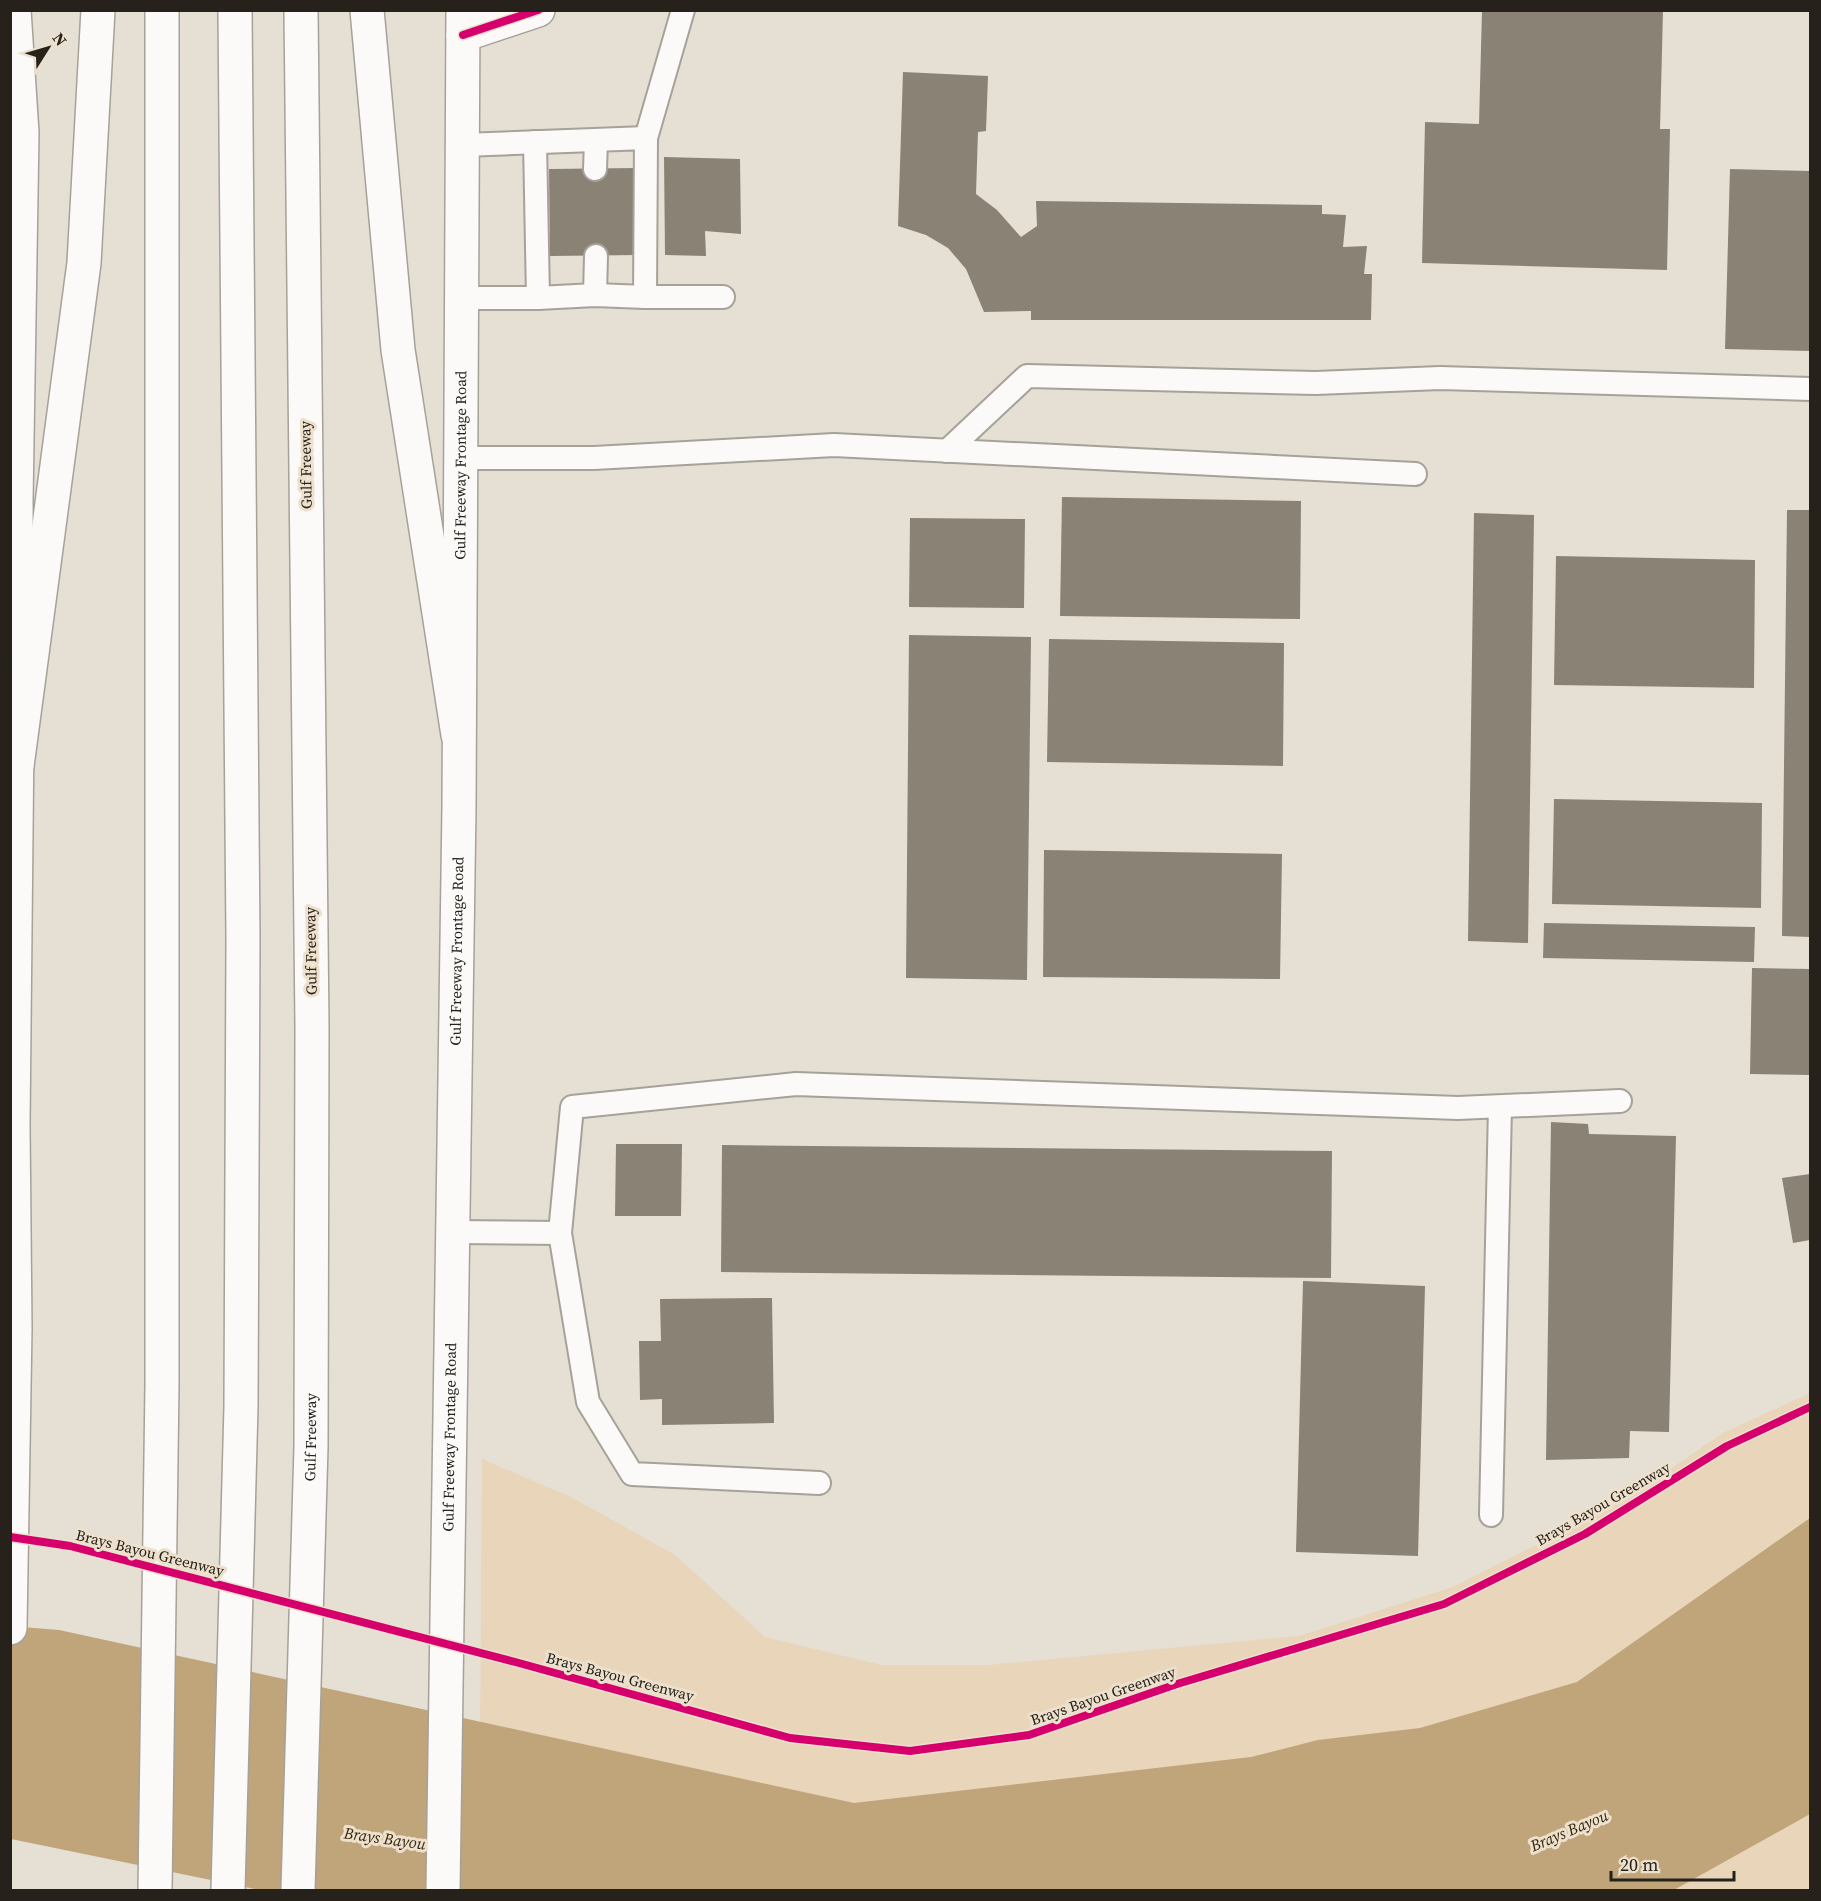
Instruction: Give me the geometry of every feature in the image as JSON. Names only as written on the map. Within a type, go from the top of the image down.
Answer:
[{"type":"main road","points":[[10,1628],[15,1328],[12,1125],[13,502],[22,133],[14,10]]},
{"type":"main road","points":[[14,766],[84,263],[98,10]]},
{"type":"main road","points":[[155,1890],[162,1385],[162,10]]},
{"type":"main road","points":[[228,1890],[241,1406],[243,939],[235,10]]},
{"type":"main road","name":"Gulf Freeway","points":[[298,1890],[310,1447],[312,1027],[301,10]]},
{"type":"main road","points":[[367,10],[398,350],[458,735]]},
{"type":"main road","points":[[463,23],[538,10]]},
{"type":"main road","name":"Gulf Freeway Frontage Road","points":[[443,1890],[459,807],[463,23]]},
{"type":"lane","points":[[645,297],[646,138],[683,10]]},
{"type":"lane","points":[[463,145],[646,138]]},
{"type":"lane","points":[[595,169],[596,141]]},
{"type":"lane","points":[[535,142],[538,298]]},
{"type":"lane","points":[[595,295],[596,255]]},
{"type":"lane","points":[[462,298],[595,295],[723,297]]},
{"type":"lane","points":[[947,451],[1027,376],[1316,383],[1440,378],[1810,389]]},
{"type":"lane","points":[[461,458],[594,458],[834,445],[1415,474]]},
{"type":"lane","points":[[819,1483],[632,1474],[588,1402],[560,1233],[572,1107],[796,1084],[1434,1107],[1500,1107],[1620,1101]]},
{"type":"lane","points":[[1491,1515],[1500,1107]]},
{"type":"lane","points":[[453,1232],[560,1233]]},
{"type":"shaded area","points":[[1810,1393],[1810,1890],[479,1890],[482,1459],[571,1497],[675,1555],[765,1637],[881,1665],[989,1665],[1299,1636],[1453,1587],[1625,1500],[1723,1433]]},
{"type":"water","name":"Brays Bayou","points":[[1810,1518],[1810,1814],[1674,1890],[260,1890],[11,1839],[10,1626],[59,1630],[854,1803],[1251,1757],[1318,1740],[1420,1728],[1577,1682]]},
{"type":"building","points":[[1482,10],[1663,10],[1660,129],[1670,129],[1667,270],[1422,263],[1425,122],[1479,124]]},
{"type":"building","points":[[903,72],[988,76],[986,131],[978,132],[976,194],[997,210],[1021,237],[1037,226],[1036,201],[1322,205],[1322,214],[1346,215],[1343,247],[1367,246],[1364,274],[1372,274],[1371,320],[1031,320],[1031,311],[984,312],[966,269],[948,248],[926,235],[898,226]]},
{"type":"building","points":[[664,157],[740,159],[741,234],[705,231],[706,256],[665,255]]},
{"type":"building","points":[[636,168],[637,255],[550,256],[549,169]]},
{"type":"building","points":[[1730,169],[1810,171],[1810,351],[1725,349]]},
{"type":"building","points":[[1062,497],[1301,501],[1300,619],[1060,616]]},
{"type":"building","points":[[1787,510],[1810,510],[1810,937],[1782,936]]},
{"type":"building","points":[[1474,513],[1534,515],[1528,943],[1468,941]]},
{"type":"building","points":[[910,518],[1025,519],[1024,608],[909,607]]},
{"type":"building","points":[[1556,556],[1755,560],[1754,688],[1554,685]]},
{"type":"building","points":[[909,635],[1031,637],[1027,980],[906,978]]},
{"type":"building","points":[[1049,639],[1284,643],[1283,766],[1047,762]]},
{"type":"building","points":[[1554,799],[1762,803],[1761,908],[1552,904]]},
{"type":"building","points":[[1044,850],[1282,854],[1280,979],[1043,977]]},
{"type":"building","points":[[1544,923],[1755,927],[1754,962],[1543,958]]},
{"type":"building","points":[[1752,968],[1810,969],[1810,1075],[1750,1074]]},
{"type":"building","points":[[1551,1122],[1588,1124],[1589,1134],[1676,1136],[1669,1432],[1630,1431],[1629,1458],[1546,1460]]},
{"type":"building","points":[[616,1144],[682,1144],[681,1216],[615,1216]]},
{"type":"building","points":[[722,1145],[1332,1151],[1331,1278],[721,1272]]},
{"type":"building","points":[[1810,1174],[1810,1240],[1793,1243],[1782,1178]]},
{"type":"building","points":[[1303,1281],[1425,1286],[1418,1556],[1296,1552]]},
{"type":"building","points":[[772,1298],[774,1423],[662,1425],[662,1399],[640,1400],[639,1341],[661,1341],[660,1299]]},
{"type":"cycle path","points":[[463,35],[538,10]]},
{"type":"cycle path","name":"Brays Bayou Greenway","points":[[10,1537],[70,1546],[519,1663],[790,1738],[910,1751],[1029,1735],[1177,1684],[1444,1604],[1585,1534],[1727,1446],[1810,1407]]}]
